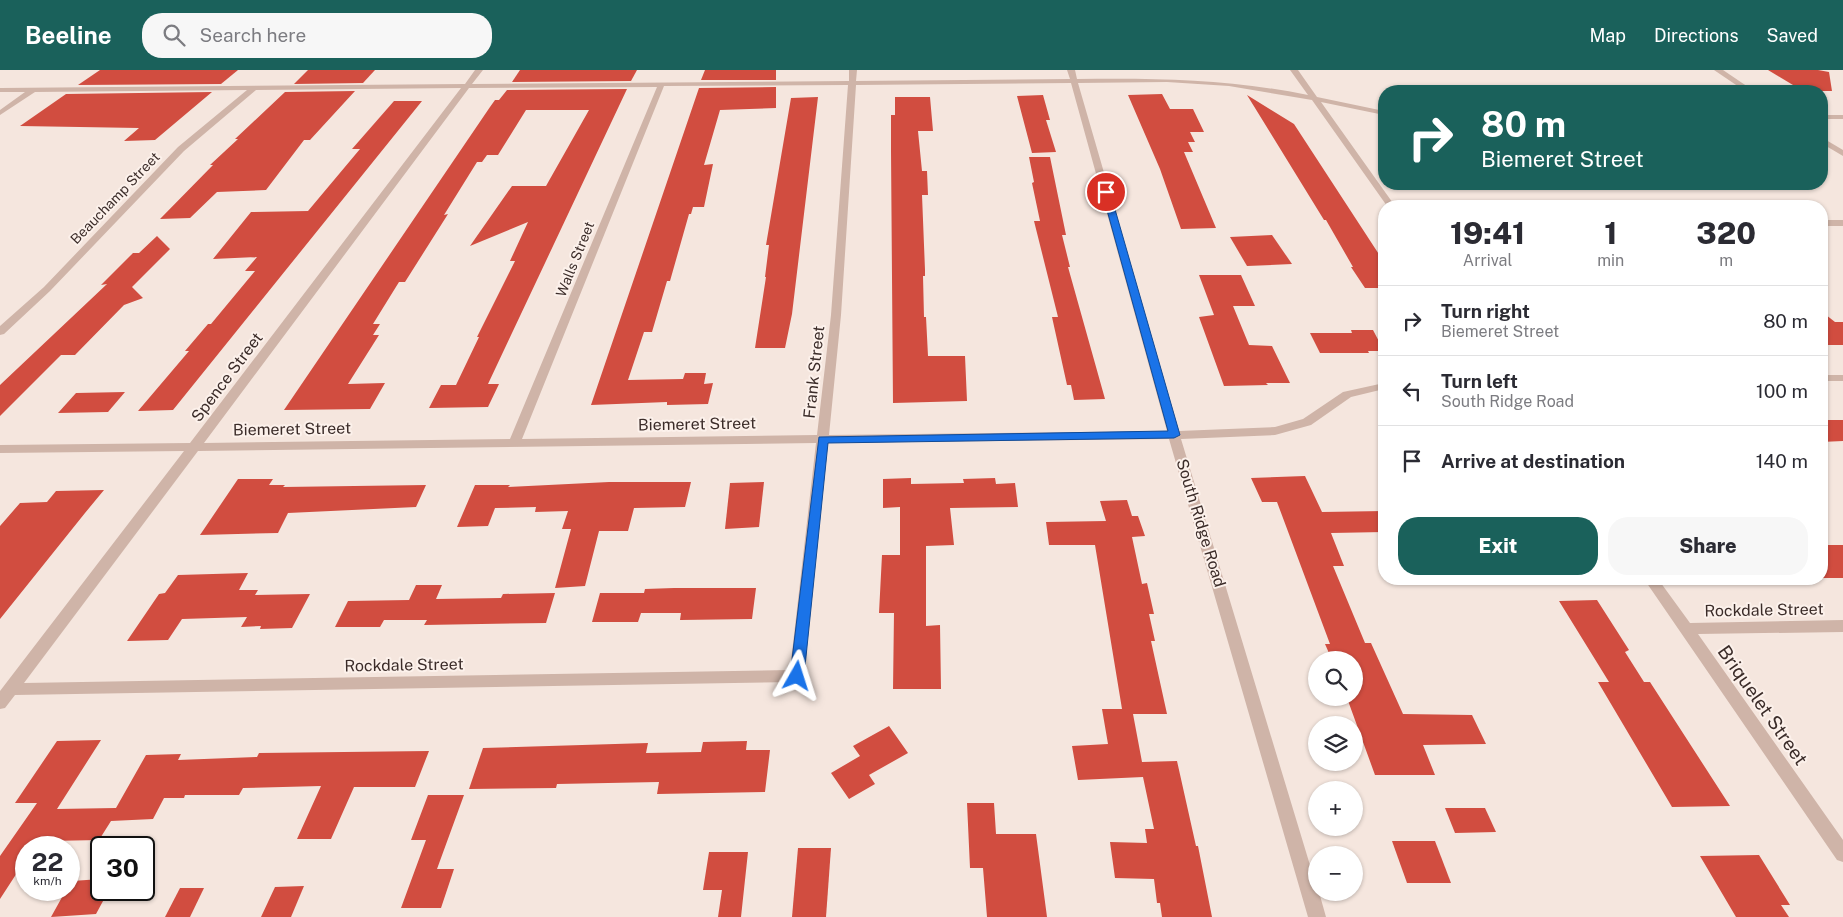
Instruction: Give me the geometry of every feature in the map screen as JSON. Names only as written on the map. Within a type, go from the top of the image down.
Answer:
[{"type":"street","name":"Spence Street","points":[[0,703],[479,70]]},
{"type":"street","name":"Frank Street","points":[[797,676],[836,315],[853,70]]},
{"type":"street","name":"South Ridge Road","points":[[1071,70],[1174,435],[1317,917]]},
{"type":"street","points":[[1294,70],[1378,187]]},
{"type":"street","points":[[1718,70],[1741,85]]},
{"type":"street","points":[[0,90],[1167,80],[1229,84],[1378,112]]},
{"type":"street","name":"Walls Street","points":[[514,443],[661,85]]},
{"type":"street","name":"Beauchamp Street","points":[[0,332],[47,289],[181,149],[254,88]]},
{"type":"street","points":[[0,112],[33,90]]},
{"type":"street","points":[[1828,117],[1843,117]]},
{"type":"street","points":[[1828,144],[1843,154]]},
{"type":"street","points":[[1828,224],[1843,223]]},
{"type":"street","points":[[1828,378],[1843,378]]},
{"type":"street","name":"Biemeret Street","points":[[0,449],[1174,435],[1275,431],[1307,422],[1346,394],[1378,387]]},
{"type":"street","name":"Briquelet Street","points":[[1655,585],[1843,854]]},
{"type":"street","name":"Rockdale Street","points":[[1686,628],[1843,626]]},
{"type":"street","name":"Rockdale Street","points":[[11,689],[797,676]]},
{"type":"building","points":[[100,70],[238,70],[221,84],[78,85]]},
{"type":"building","points":[[308,70],[375,70],[363,83],[294,84]]},
{"type":"building","points":[[520,70],[637,70],[631,81],[512,82]]},
{"type":"building","points":[[705,70],[776,70],[776,80],[701,80]]},
{"type":"building","points":[[1768,70],[1818,70],[1829,72],[1832,91],[1828,91],[1828,85],[1793,85]]},
{"type":"building","points":[[776,87],[776,108],[720,110],[704,165],[713,164],[704,207],[693,207],[691,214],[689,214],[670,281],[667,281],[652,332],[644,332],[628,380],[683,379],[685,373],[706,373],[704,384],[713,383],[708,404],[667,405],[667,402],[591,405],[699,88]]},
{"type":"building","points":[[627,89],[488,384],[499,384],[488,407],[429,408],[441,385],[456,385],[479,337],[477,337],[515,261],[510,261],[528,222],[470,246],[512,186],[546,186],[589,110],[526,110],[498,155],[487,155],[482,162],[477,162],[444,215],[448,214],[405,282],[399,282],[373,324],[380,324],[373,335],[379,335],[348,384],[385,383],[370,409],[284,410],[495,100],[499,100],[507,90]]},
{"type":"building","points":[[355,91],[310,140],[304,140],[266,190],[217,192],[190,218],[160,219],[213,165],[210,165],[238,139],[235,139],[285,92]]},
{"type":"building","points":[[212,92],[155,140],[124,141],[139,128],[20,126],[66,94]]},
{"type":"building","points":[[1162,94],[1170,109],[1193,109],[1204,132],[1190,132],[1195,142],[1188,142],[1193,152],[1184,152],[1216,228],[1181,229],[1160,169],[1128,95]]},
{"type":"building","points":[[1043,95],[1050,120],[1046,120],[1056,152],[1032,153],[1017,96]]},
{"type":"building","points":[[1247,95],[1294,124],[1378,253],[1378,288],[1365,288],[1351,267],[1353,267],[1326,220],[1324,220]]},
{"type":"building","points":[[818,97],[792,314],[785,348],[755,348],[766,277],[769,245],[766,245],[791,98]]},
{"type":"building","points":[[895,97],[930,97],[933,131],[918,131],[922,171],[927,171],[928,195],[922,195],[925,270],[925,276],[923,276],[924,317],[926,317],[928,356],[965,356],[967,401],[893,403],[891,115],[895,115]]},
{"type":"building","points":[[394,101],[422,101],[173,410],[138,411],[189,351],[185,351],[208,324],[211,324],[255,271],[245,271],[257,257],[213,259],[251,212],[308,211],[360,149],[352,149]]},
{"type":"building","points":[[1029,157],[1050,157],[1066,235],[1062,235],[1070,267],[1068,267],[1105,399],[1074,400],[1071,385],[1067,385],[1052,317],[1058,317],[1034,221],[1040,221]]},
{"type":"building","points":[[1272,235],[1292,264],[1247,266],[1230,237]]},
{"type":"building","points":[[157,236],[170,249],[132,287],[143,298],[124,305],[75,355],[61,355],[0,416],[0,385],[107,284],[101,285],[133,253],[139,253]]},
{"type":"building","points":[[1199,275],[1241,275],[1255,306],[1233,306],[1249,345],[1272,346],[1290,383],[1224,386],[1199,317],[1214,315]]},
{"type":"building","points":[[1828,316],[1835,322],[1843,322],[1843,345],[1828,345]]},
{"type":"building","points":[[1351,330],[1373,330],[1378,340],[1378,351],[1368,351],[1369,353],[1320,353],[1310,333],[1352,333]]},
{"type":"building","points":[[125,392],[108,412],[58,413],[76,393]]},
{"type":"building","points":[[1828,420],[1843,420],[1843,441],[1828,442]]},
{"type":"building","points":[[1305,476],[1322,512],[1378,511],[1378,532],[1331,533],[1344,566],[1333,566],[1365,643],[1371,643],[1403,714],[1472,715],[1486,744],[1423,745],[1435,775],[1375,775],[1363,742],[1363,716],[1354,716],[1350,706],[1363,706],[1363,651],[1328,651],[1325,644],[1330,644],[1277,502],[1262,502],[1251,478]]},
{"type":"building","points":[[911,478],[911,484],[964,483],[963,479],[995,478],[996,484],[1015,483],[1018,507],[950,508],[954,545],[926,546],[926,626],[940,625],[941,689],[893,689],[894,613],[879,613],[882,555],[900,555],[900,507],[883,508],[883,479]]},
{"type":"building","points":[[238,479],[273,479],[269,485],[285,485],[283,487],[426,485],[416,507],[288,513],[278,533],[200,535]]},
{"type":"building","points":[[609,482],[691,482],[685,507],[634,508],[628,531],[599,531],[585,586],[555,588],[571,529],[562,529],[568,511],[535,512],[536,507],[495,508],[488,526],[457,527],[475,485],[510,485],[508,487]]},
{"type":"building","points":[[764,482],[759,527],[725,529],[730,483]]},
{"type":"building","points":[[104,490],[0,619],[0,526],[20,503],[47,502],[56,491]]},
{"type":"building","points":[[1127,500],[1132,516],[1138,516],[1145,536],[1132,537],[1142,584],[1147,583],[1154,614],[1149,614],[1155,641],[1151,641],[1167,714],[1133,714],[1142,762],[1177,761],[1196,846],[1198,846],[1212,917],[1162,917],[1160,903],[1157,903],[1154,879],[1115,878],[1110,842],[1147,843],[1145,829],[1154,829],[1143,777],[1078,780],[1072,746],[1108,744],[1102,709],[1122,709],[1095,545],[1049,545],[1046,522],[1106,521],[1100,501]]},
{"type":"building","points":[[1828,545],[1843,545],[1843,578],[1828,578]]},
{"type":"building","points":[[248,573],[239,590],[258,590],[255,595],[310,594],[292,628],[260,629],[261,626],[241,627],[247,617],[182,619],[168,640],[127,641],[159,594],[165,593],[178,575]]},
{"type":"building","points":[[416,585],[442,585],[436,599],[501,598],[503,594],[555,593],[546,623],[424,625],[427,620],[384,620],[380,627],[335,627],[348,601],[409,600]]},
{"type":"building","points":[[756,588],[752,619],[680,620],[681,613],[641,613],[638,622],[592,622],[600,593],[644,593],[645,589]]},
{"type":"building","points":[[1597,600],[1629,650],[1625,652],[1644,682],[1650,682],[1730,806],[1672,807],[1598,682],[1609,682],[1559,601]]},
{"type":"building","points":[[889,726],[908,753],[869,775],[875,784],[849,799],[831,773],[860,756],[853,746]]},
{"type":"building","points":[[101,740],[57,809],[116,808],[146,755],[181,754],[178,760],[257,757],[259,753],[429,751],[415,787],[354,787],[331,839],[297,839],[321,786],[243,788],[239,795],[185,795],[184,798],[164,798],[153,819],[111,821],[102,836],[90,836],[90,840],[80,840],[80,836],[15,836],[15,876],[0,899],[0,856],[37,803],[15,803],[57,741]]},
{"type":"building","points":[[747,741],[746,750],[770,750],[765,792],[657,794],[659,782],[557,784],[556,788],[469,789],[483,748],[648,743],[646,753],[701,752],[703,742]]},
{"type":"building","points":[[428,795],[464,795],[437,869],[454,869],[441,908],[401,908],[426,840],[411,840]]},
{"type":"building","points":[[967,803],[994,803],[996,834],[1036,834],[1047,917],[987,917],[983,868],[970,868]]},
{"type":"building","points":[[1445,808],[1485,808],[1496,832],[1455,833]]},
{"type":"building","points":[[1392,841],[1435,841],[1451,883],[1407,883]]},
{"type":"building","points":[[798,848],[831,848],[826,917],[792,917]]},
{"type":"building","points":[[709,852],[748,852],[741,917],[718,917],[722,890],[703,890]]},
{"type":"building","points":[[1759,855],[1790,905],[1781,905],[1789,917],[1736,917],[1700,856]]},
{"type":"building","points":[[80,880],[90,880],[90,901],[103,901],[96,914],[51,917],[60,901],[80,901]]},
{"type":"building","points":[[304,886],[291,917],[261,917],[275,887]]},
{"type":"building","points":[[180,888],[204,888],[190,917],[165,917]]},
{"type":"route","points":[[797,676],[823,439],[1174,435],[1106,192]]}]
